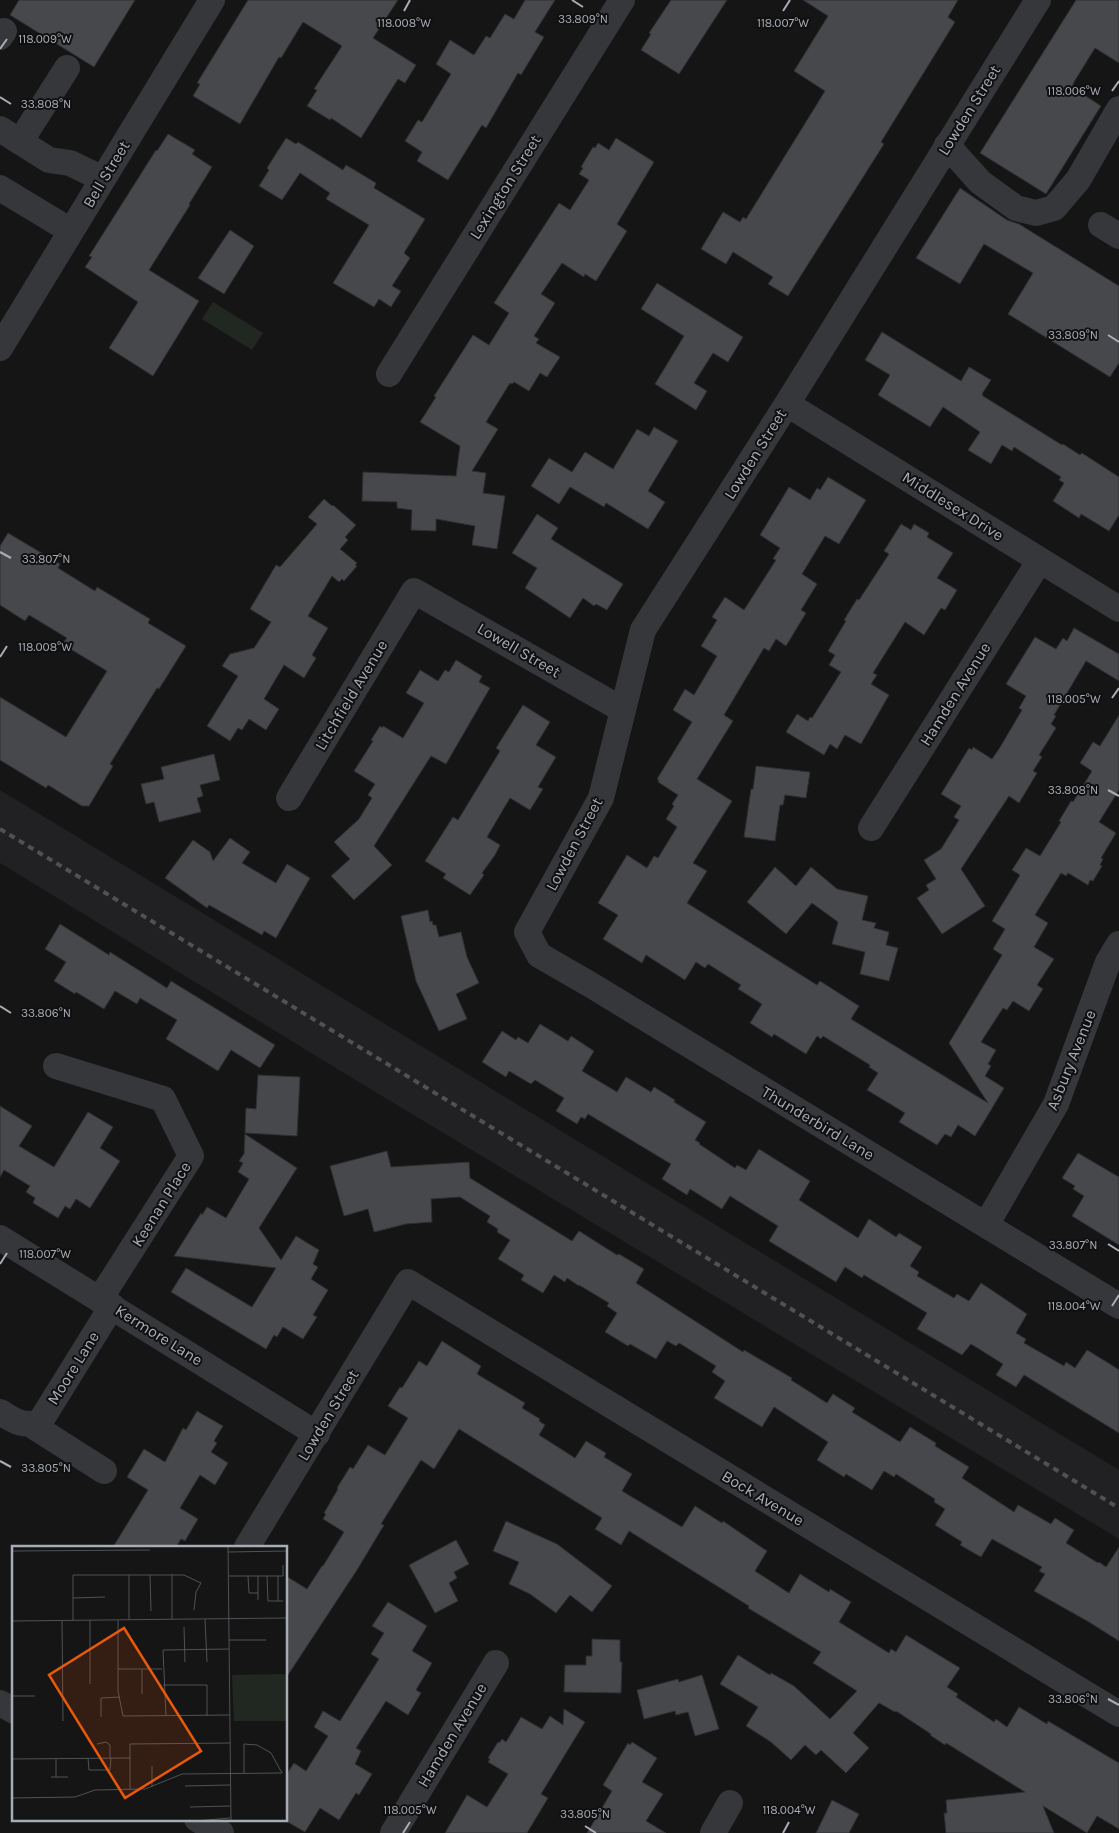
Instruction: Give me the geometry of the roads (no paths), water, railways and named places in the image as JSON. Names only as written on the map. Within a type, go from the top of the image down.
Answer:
[{"type":"street","name":"Bell Street","points":[[0,348],[212,0]]},
{"type":"street","name":"Lexington Street","points":[[388,374],[622,0]]},
{"type":"street","name":"Lowden Street","points":[[526,932],[601,798],[643,630],[787,404],[1038,0]]},
{"type":"street","points":[[67,68],[10,135],[49,160],[70,164],[102,179]]},
{"type":"street","points":[[947,145],[980,182],[1016,208],[1036,213],[1054,208],[1078,180],[1119,109]]},
{"type":"street","points":[[0,188],[71,231]]},
{"type":"street","name":"Middlesex Drive","points":[[787,404],[1119,609]]},
{"type":"street","name":"Hamden Avenue","points":[[871,828],[1040,560]]},
{"type":"street","name":"Lowell Street","points":[[414,591],[623,710]]},
{"type":"street","name":"Litchfield Avenue","points":[[289,798],[414,591]]},
{"type":"street","name":"Thunderbird Lane","points":[[526,932],[539,955],[1119,1306]]},
{"type":"street","name":"Asbury Avenue","points":[[986,1225],[1056,1104],[1108,962],[1119,944]]},
{"type":"street","name":"Keenan Place","points":[[56,1066],[163,1099],[191,1156],[106,1303]]},
{"type":"street","name":"Kermore Lane","points":[[0,1238],[317,1434]]},
{"type":"street","name":"Lowden Street","points":[[248,1546],[408,1282]]},
{"type":"street","name":"Bock Avenue","points":[[408,1282],[1119,1714]]},
{"type":"street","name":"Moore Lane","points":[[30,1424],[40,1422],[106,1303]]},
{"type":"street","points":[[0,1412],[19,1423],[30,1424],[104,1471]]},
{"type":"street","name":"Hamden Avenue","points":[[393,1833],[496,1663]]},
{"type":"street","points":[[0,1702],[12,1710]]},
{"type":"street","points":[[713,1833],[730,1803]]},
{"type":"street","points":[[199,1820],[221,1833]]},
{"type":"railway","points":[[0,829],[1119,1508]]}]
